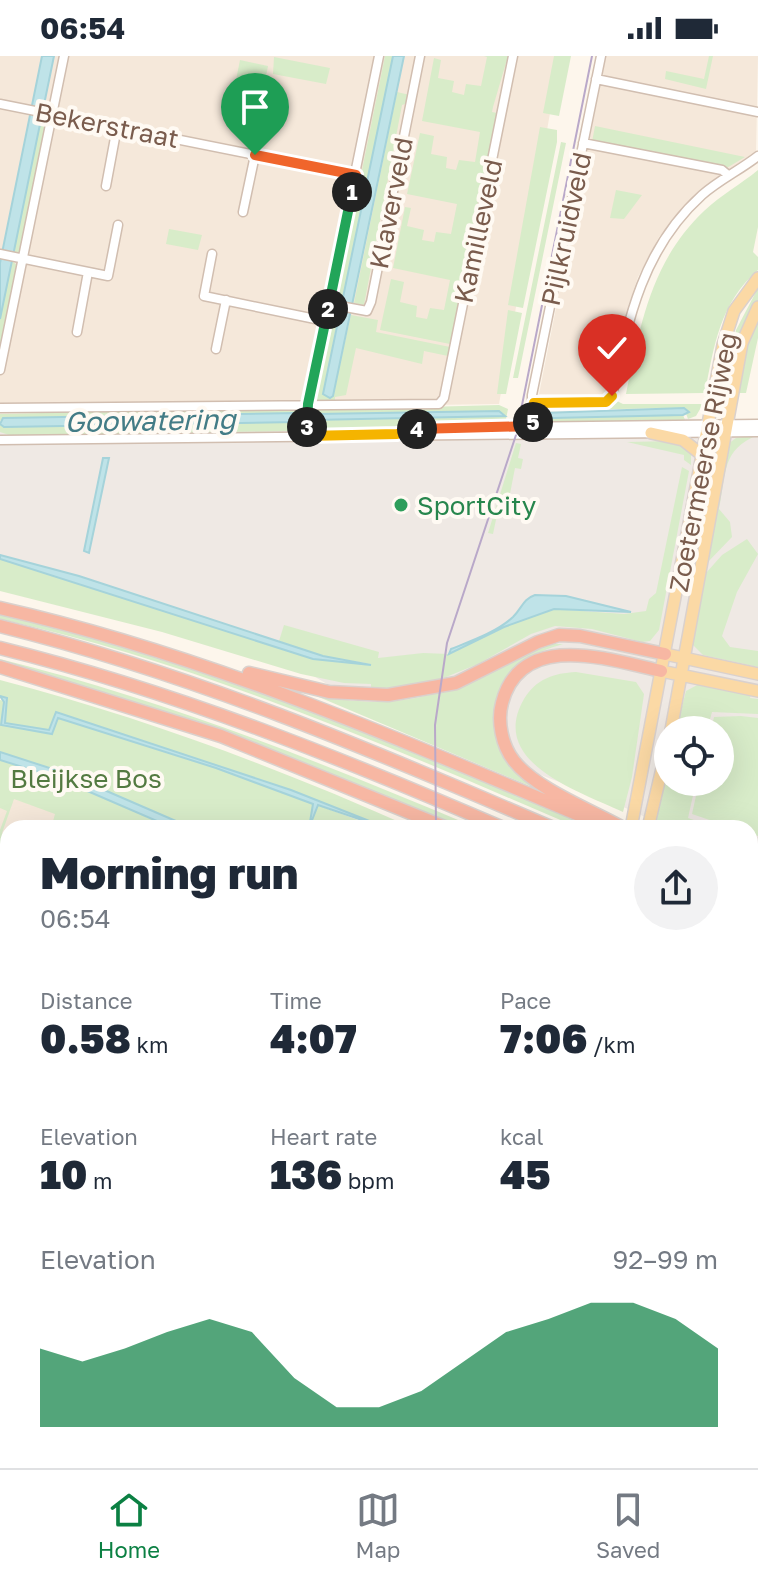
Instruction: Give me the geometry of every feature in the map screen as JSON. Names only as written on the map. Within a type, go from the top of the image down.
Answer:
[{"type":"highway","points":[[0,608],[329,692],[374,695],[417,692],[456,683],[538,642],[559,635],[580,636],[665,654]]},
{"type":"highway","points":[[0,626],[93,650],[284,716],[534,820]]},
{"type":"highway","points":[[0,648],[134,685],[247,723],[483,820]]},
{"type":"highway","points":[[608,820],[535,780],[517,764],[503,736],[502,702],[524,669],[554,655],[592,656],[661,671]]},
{"type":"highway","points":[[195,660],[320,707],[591,820]]},
{"type":"highway","points":[[0,667],[221,736],[427,820]]},
{"type":"main road","name":"Zoetermeerse Rijweg","points":[[633,820],[728,328],[741,300],[758,278]]},
{"type":"main road","name":"Zoetermeerse Rijweg","points":[[673,716],[686,631],[742,343],[758,307]]},
{"type":"main road","points":[[651,433],[683,440],[702,455]]},
{"type":"main road","points":[[665,654],[758,674]]},
{"type":"main road","points":[[661,671],[758,691]]},
{"type":"main road","points":[[650,820],[656,796]]},
{"type":"street","points":[[0,370],[48,113],[64,56]]},
{"type":"street","points":[[307,436],[308,404],[325,321],[333,304],[379,56]]},
{"type":"street","name":"Klaverveld","points":[[333,304],[367,311],[371,302],[420,56]]},
{"type":"street","name":"Kamilleveld","points":[[308,404],[439,404],[444,398],[513,56]]},
{"type":"street","name":"Pijlkruidveld","points":[[533,430],[532,395],[601,56]]},
{"type":"street","points":[[596,79],[758,112]]},
{"type":"street","name":"Bekerstraat","points":[[0,104],[356,175]]},
{"type":"street","points":[[106,186],[117,127]]},
{"type":"street","points":[[583,143],[722,170],[728,175]]},
{"type":"street","points":[[243,212],[255,155]]},
{"type":"street","points":[[534,403],[606,402],[612,396],[632,304],[645,272],[678,220],[728,175],[758,156]]},
{"type":"street","points":[[0,254],[108,276],[118,225]]},
{"type":"street","points":[[212,254],[204,296],[325,321]]},
{"type":"street","points":[[77,332],[88,272]]},
{"type":"street","points":[[216,349],[226,300]]},
{"type":"street","points":[[0,408],[308,404]]},
{"type":"street","points":[[533,430],[725,428],[758,424]]},
{"type":"street","points":[[0,440],[397,434],[423,428],[651,433],[707,428]]},
{"type":"street","points":[[725,428],[758,432]]},
{"type":"shaded area","points":[[0,56],[560,56],[499,404],[0,411]]},
{"type":"shaded area","points":[[606,56],[758,56],[756,153],[690,202],[659,237],[638,277],[626,312],[609,395],[539,394]]},
{"type":"shaded area","points":[[675,418],[758,421],[758,820],[652,820],[373,711],[276,654],[0,571],[0,430]]},
{"type":"shaded area","points":[[0,787],[101,820],[0,820]]},
{"type":"green space","points":[[385,56],[393,56],[342,301],[334,295],[337,294]]},
{"type":"green space","points":[[484,56],[508,56],[493,107],[492,112],[497,113],[450,344],[380,330],[391,279],[404,282],[400,302],[417,306],[416,317],[427,319],[430,308],[444,310],[450,280],[393,268],[405,207],[411,208],[407,226],[424,230],[422,240],[434,242],[436,232],[451,234],[457,204],[407,194],[420,133],[434,136],[431,154],[447,157],[446,168],[456,170],[459,160],[475,162],[480,132],[422,121],[434,58],[441,60],[438,78],[454,81],[452,92],[464,95],[466,84],[481,86],[487,57]]},
{"type":"green space","points":[[554,56],[571,56],[559,116],[543,113]]},
{"type":"green space","points":[[709,56],[713,56],[706,89],[665,79],[666,71],[704,79]]},
{"type":"green space","points":[[274,57],[330,68],[326,84],[273,74]]},
{"type":"green space","points":[[240,60],[268,66],[260,106],[239,103],[259,108],[257,131],[227,125]]},
{"type":"green space","points":[[397,92],[410,95],[408,103],[402,105],[364,305],[354,303]]},
{"type":"green space","points":[[41,118],[47,122],[21,251],[17,254],[13,253]]},
{"type":"green space","points":[[595,126],[745,157],[725,169],[592,142]]},
{"type":"green space","points":[[540,127],[557,130],[557,142],[523,308],[508,305]]},
{"type":"green space","points":[[561,142],[566,143],[518,378],[513,378]]},
{"type":"green space","points":[[758,170],[758,227],[753,252],[758,257],[758,270],[735,296],[727,311],[716,342],[705,393],[626,394],[650,296],[671,251],[704,211]]},
{"type":"green space","points":[[616,190],[642,195],[624,219],[610,218]]},
{"type":"green space","points":[[169,229],[202,235],[198,250],[166,244]]},
{"type":"green space","points":[[12,261],[18,266],[0,356],[0,319]]},
{"type":"green space","points":[[758,288],[758,300],[738,342],[728,393],[722,393],[736,330]]},
{"type":"green space","points":[[508,310],[522,313],[506,394],[497,394]]},
{"type":"green space","points":[[339,312],[323,394],[333,396],[351,315],[378,320],[376,332],[450,347],[448,356],[424,351],[422,364],[356,348],[346,395],[335,397],[335,400],[314,401],[330,315]]},
{"type":"green space","points":[[758,315],[758,338],[746,393],[736,393],[746,345]]},
{"type":"green space","points":[[613,399],[623,404],[703,404],[696,416],[688,419],[684,408],[551,410],[542,416],[683,415],[685,420],[542,423],[537,418],[540,407]]},
{"type":"green space","points":[[499,405],[508,409],[505,424],[316,430],[310,423],[310,414],[316,410]],"holes":[[[499,411],[505,416],[314,420],[317,414]]]},
{"type":"green space","points":[[294,407],[302,414],[301,424],[290,431],[12,436],[0,432],[0,424],[4,427],[296,422],[299,417],[296,413],[3,418],[0,421],[0,414]]},
{"type":"green space","points":[[758,435],[738,447],[728,464],[719,509],[730,522],[732,537],[707,563],[728,444],[736,438]]},
{"type":"green space","points":[[674,441],[691,451],[691,465],[684,460],[684,455],[627,442]]},
{"type":"green space","points":[[516,443],[521,444],[518,458],[523,459],[521,469],[515,468],[508,504],[497,515],[493,534],[488,533]]},
{"type":"green space","points":[[682,467],[689,471],[659,630],[650,641],[642,642],[592,629],[555,626],[531,634],[478,664],[418,685],[371,690],[371,684],[344,683],[301,674],[162,632],[0,591],[0,559],[322,660],[371,664],[323,656],[279,641],[284,625],[379,652],[378,658],[423,653],[449,654],[504,627],[554,609],[624,614],[646,611],[649,599],[656,593]]},
{"type":"green space","points":[[747,539],[758,554],[737,592],[722,636],[730,647],[758,651],[758,667],[703,655],[690,642],[706,573],[722,555]]},
{"type":"green space","points":[[0,613],[125,645],[295,702],[578,820],[560,820],[366,738],[222,684],[149,659],[0,619]]},
{"type":"green space","points":[[547,644],[563,644],[527,658],[507,677],[500,703],[500,741],[563,800],[314,695],[351,701],[410,699],[461,684]]},
{"type":"green space","points":[[0,659],[61,675],[182,713],[458,820],[438,820],[203,725],[0,662]]},
{"type":"green space","points":[[576,672],[636,682],[644,694],[632,777],[623,812],[544,772],[528,758],[518,741],[516,721],[524,699],[534,686],[546,678]]},
{"type":"green space","points":[[0,680],[106,710],[210,745],[394,820],[367,820],[291,790],[56,713],[50,730],[5,723],[7,698],[0,696]]},
{"type":"green space","points":[[701,683],[751,694],[750,698],[758,699],[758,714],[712,712],[711,716],[680,716],[686,691]]},
{"type":"green space","name":"Bleijkse Bos","points":[[0,700],[4,701],[1,725],[53,733],[57,718],[216,768],[358,820],[53,820],[55,814],[14,799],[7,820],[4,820],[7,811],[0,808]]},
{"type":"green space","points":[[734,716],[758,718],[758,820],[710,820],[692,814],[696,796],[734,796]]},
{"type":"green space","points":[[662,796],[693,796],[688,818],[694,820],[657,820]]},
{"type":"water","points":[[42,56],[54,56],[0,319],[0,263]]},
{"type":"water","points":[[393,56],[404,56],[333,396],[330,398],[323,394]]},
{"type":"water","points":[[684,408],[689,412],[683,415],[553,418],[542,413]]},
{"type":"water","points":[[499,411],[505,416],[313,420],[316,414]]},
{"type":"water","name":"Goowatering","points":[[296,413],[300,417],[296,422],[4,427],[0,424],[3,418]]},
{"type":"water","points":[[103,458],[109,458],[89,553],[84,551]]},
{"type":"water","points":[[0,555],[79,576],[323,656],[371,665],[313,659],[0,559]]},
{"type":"water","points":[[535,595],[566,596],[631,612],[554,609],[504,627],[449,654],[451,649],[484,636],[507,622],[525,601]]},
{"type":"water","points":[[0,696],[7,698],[5,723],[49,730],[56,712],[291,790],[367,820],[318,805],[310,820],[313,804],[216,768],[58,718],[52,734],[1,725],[4,702]]},
{"type":"water","points":[[0,752],[65,773],[174,820],[154,820],[55,777],[0,760]]},
{"type":"tram line","points":[[436,820],[435,725],[447,643],[516,435],[592,56]]},
{"type":"place","name":"SportCity","points":[[401,505]]},
{"type":"route","points":[[255,155],[356,175],[308,404],[307,436],[397,434],[423,428],[533,426],[534,403],[606,402],[612,396]]}]
